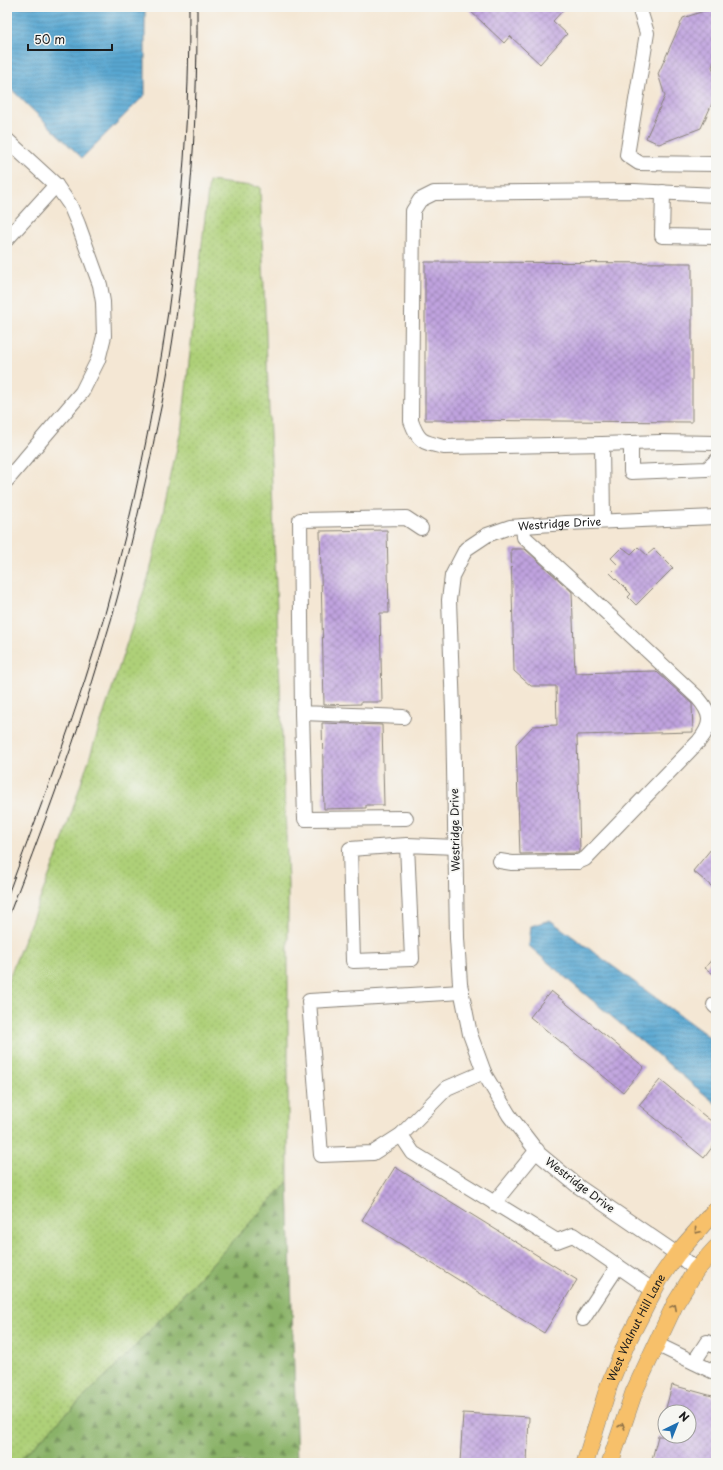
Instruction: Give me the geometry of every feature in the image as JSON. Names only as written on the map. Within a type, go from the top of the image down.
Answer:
[{"type":"main road","name":"West Walnut Hill Lane","points":[[585,1463],[609,1385],[627,1342],[659,1280],[677,1254],[716,1209]]},
{"type":"main road","points":[[610,1463],[634,1392],[675,1304],[696,1270],[716,1248]]},
{"type":"street","points":[[639,7],[647,33],[627,155],[639,163],[716,164]]},
{"type":"street","points":[[7,140],[56,185],[70,205],[100,285],[104,317],[104,336],[98,360],[82,392],[7,480]]},
{"type":"street","points":[[7,239],[56,185]]},
{"type":"street","points":[[716,195],[634,190],[434,192],[420,200],[413,211],[412,421],[416,436],[428,443],[444,447],[631,443],[716,443]]},
{"type":"street","points":[[663,192],[662,236],[716,237]]},
{"type":"street","points":[[631,443],[631,472],[707,469],[712,467],[716,461]]},
{"type":"street","points":[[602,444],[603,522]]},
{"type":"street","name":"Westridge Drive","points":[[696,1270],[677,1254],[578,1187],[537,1150],[509,1115],[484,1072],[470,1034],[462,992],[457,938],[453,711],[449,600],[452,576],[466,549],[486,535],[510,527],[716,517]]},
{"type":"street","points":[[406,818],[305,819],[302,713],[300,520],[406,518],[421,528]]},
{"type":"street","points":[[500,861],[512,863],[556,863],[578,862],[585,859],[699,741],[705,734],[710,724],[709,715],[705,706],[698,698],[578,586],[524,538],[523,526]]},
{"type":"street","points":[[302,713],[403,717]]},
{"type":"street","points":[[407,846],[412,958],[353,962],[350,849],[407,846],[456,847]]},
{"type":"street","points":[[462,992],[309,1001],[321,1155],[373,1153],[401,1135],[447,1088],[484,1072]]},
{"type":"street","points":[[401,1135],[413,1153],[494,1203],[557,1241],[573,1235],[654,1291]]},
{"type":"street","points":[[494,1203],[537,1150]]},
{"type":"street","points":[[583,1319],[618,1266]]},
{"type":"street","points":[[694,1362],[707,1342],[716,1347]]},
{"type":"street","points":[[656,1344],[716,1373]]},
{"type":"green space","points":[[209,181],[260,187],[288,884],[288,1182],[124,1358],[16,1463],[7,1463],[7,983],[60,848],[150,572],[182,425]]},
{"type":"green space","points":[[288,1182],[297,1463],[16,1463],[124,1358]]},
{"type":"water","points":[[7,7],[145,7],[145,95],[82,158],[7,85]]},
{"type":"water","points":[[550,920],[716,1042],[716,1104],[529,946],[531,926]]},
{"type":"building","points":[[466,7],[566,7],[553,21],[567,34],[540,64],[510,36],[504,43]]},
{"type":"building","points":[[716,7],[716,58],[712,67],[716,76],[716,95],[701,128],[659,144],[646,138],[665,96],[658,74],[683,18]]},
{"type":"building","points":[[425,262],[692,263],[692,422],[425,420]]},
{"type":"building","points":[[387,530],[389,613],[380,613],[382,702],[324,705],[320,531]]},
{"type":"building","points":[[622,547],[631,554],[638,547],[647,555],[654,549],[673,568],[636,605],[628,597],[631,594],[610,573],[618,565],[611,558]]},
{"type":"building","points":[[511,549],[525,549],[572,592],[575,673],[656,671],[692,704],[693,732],[577,735],[580,852],[578,853],[520,854],[516,744],[533,726],[557,725],[556,686],[531,686],[514,671]]},
{"type":"building","points":[[322,723],[382,725],[384,805],[366,805],[366,808],[324,809]]},
{"type":"building","points":[[716,843],[716,890],[693,871]]},
{"type":"building","points":[[716,954],[716,976],[705,968]]},
{"type":"building","points":[[551,991],[644,1067],[623,1092],[530,1017]]},
{"type":"building","points":[[660,1080],[716,1125],[716,1142],[704,1158],[639,1105]]},
{"type":"building","points":[[395,1167],[577,1280],[544,1333],[362,1220]]},
{"type":"building","points":[[672,1385],[716,1397],[716,1463],[651,1463],[657,1440],[657,1444],[697,1444],[697,1404],[667,1404]]},
{"type":"building","points":[[463,1413],[529,1417],[527,1463],[460,1463]]},
{"type":"tram line","points":[[7,897],[60,755],[84,683],[106,610],[142,462],[168,311],[177,235],[184,159],[188,83],[189,7]]},
{"type":"tram line","points":[[7,920],[65,766],[93,681],[123,577],[151,456],[173,340],[190,198],[196,102],[197,7]]}]
